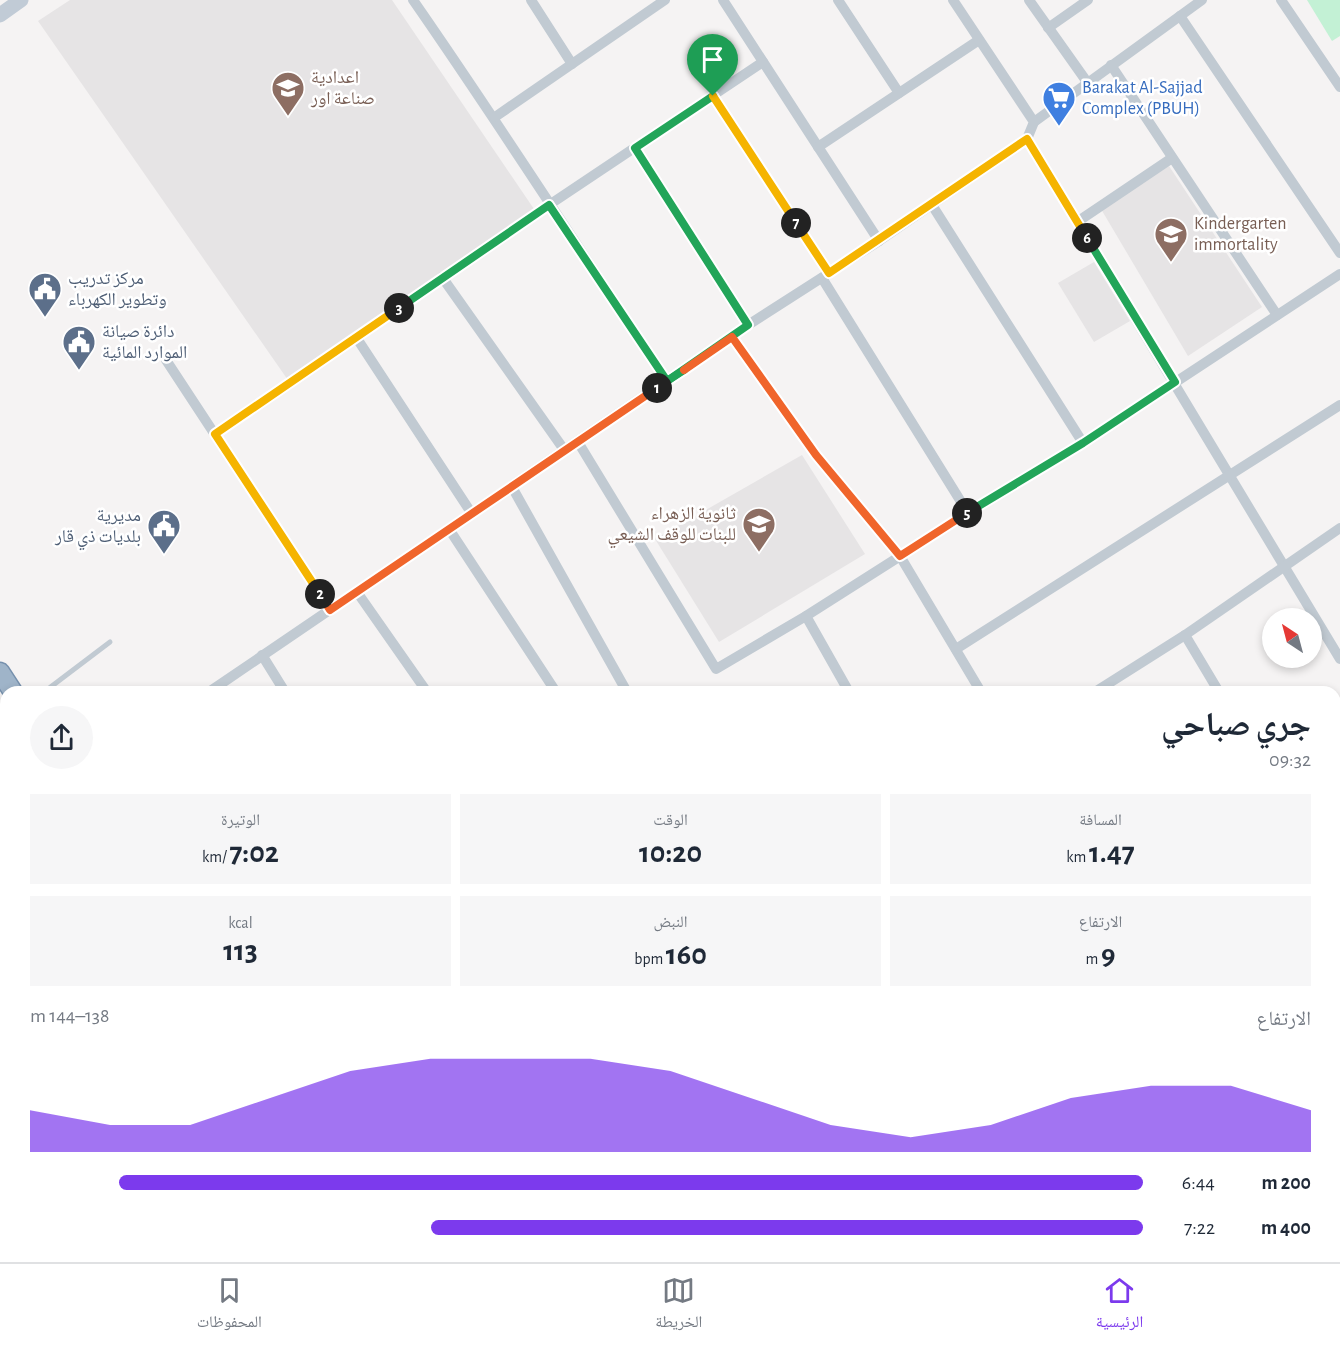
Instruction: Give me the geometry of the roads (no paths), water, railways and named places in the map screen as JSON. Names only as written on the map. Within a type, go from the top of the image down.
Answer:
[{"type":"highway","points":[[0,672],[9,686]]},
{"type":"main road","points":[[0,15],[21,0]]},
{"type":"street","points":[[413,0],[495,117],[549,205],[667,381]]},
{"type":"street","points":[[531,0],[572,64]]},
{"type":"street","points":[[495,117],[572,64],[653,3],[666,0]]},
{"type":"street","points":[[723,0],[879,241]]},
{"type":"street","points":[[838,0],[899,93]]},
{"type":"street","points":[[953,0],[1034,122]]},
{"type":"street","points":[[1029,0],[1087,82]]},
{"type":"street","points":[[1048,28],[1088,0]]},
{"type":"street","points":[[218,686],[748,325],[879,241],[1027,139],[1034,122],[1202,0]]},
{"type":"street","points":[[1281,0],[1340,87]]},
{"type":"street","points":[[1179,16],[1340,253]]},
{"type":"street","points":[[818,147],[979,40]]},
{"type":"street","points":[[215,434],[442,277],[763,62]]},
{"type":"street","points":[[1111,64],[1276,315]]},
{"type":"street","points":[[713,96],[825,275],[968,513]]},
{"type":"street","points":[[1027,139],[1338,652]]},
{"type":"street","points":[[635,148],[748,325]]},
{"type":"street","points":[[1077,222],[1172,158]]},
{"type":"street","points":[[932,205],[1083,443]]},
{"type":"street","points":[[579,442],[716,669],[806,616],[1083,443],[1340,274]]},
{"type":"street","points":[[442,277],[565,451]]},
{"type":"street","points":[[356,337],[472,514]]},
{"type":"street","points":[[166,360],[330,610]]},
{"type":"street","points":[[956,649],[1340,405]]},
{"type":"street","points":[[512,487],[624,686]]},
{"type":"street","points":[[1105,686],[1340,528]]},
{"type":"street","points":[[449,529],[552,686]]},
{"type":"street","points":[[900,556],[978,686]]},
{"type":"street","points":[[357,592],[423,686]]},
{"type":"street","points":[[806,616],[846,686]]},
{"type":"street","points":[[1185,634],[1215,686]]},
{"type":"street","points":[[262,656],[281,686]]},
{"type":"lane","points":[[732,337],[816,455],[900,556]]},
{"type":"lane","points":[[52,686],[110,642]]},
{"type":"place","name":"اعدادية صناعة اور","points":[[288,117]]},
{"type":"place","name":"Barakat Al-Sajjad Complex (PBUH)","points":[[1059,127]]},
{"type":"place","name":"Kindergarten immortality","points":[[1171,263]]},
{"type":"place","name":"مركز تدريب وتطوير الكهرباء","points":[[45,318]]},
{"type":"place","name":"دائرة صيانة الموارد المائية","points":[[79,371]]},
{"type":"place","name":"ثانوية الزهراء للبنات للوقف الشيعي","points":[[759,553]]},
{"type":"place","name":"مديرية بلديات ذي قار","points":[[164,555]]}]
